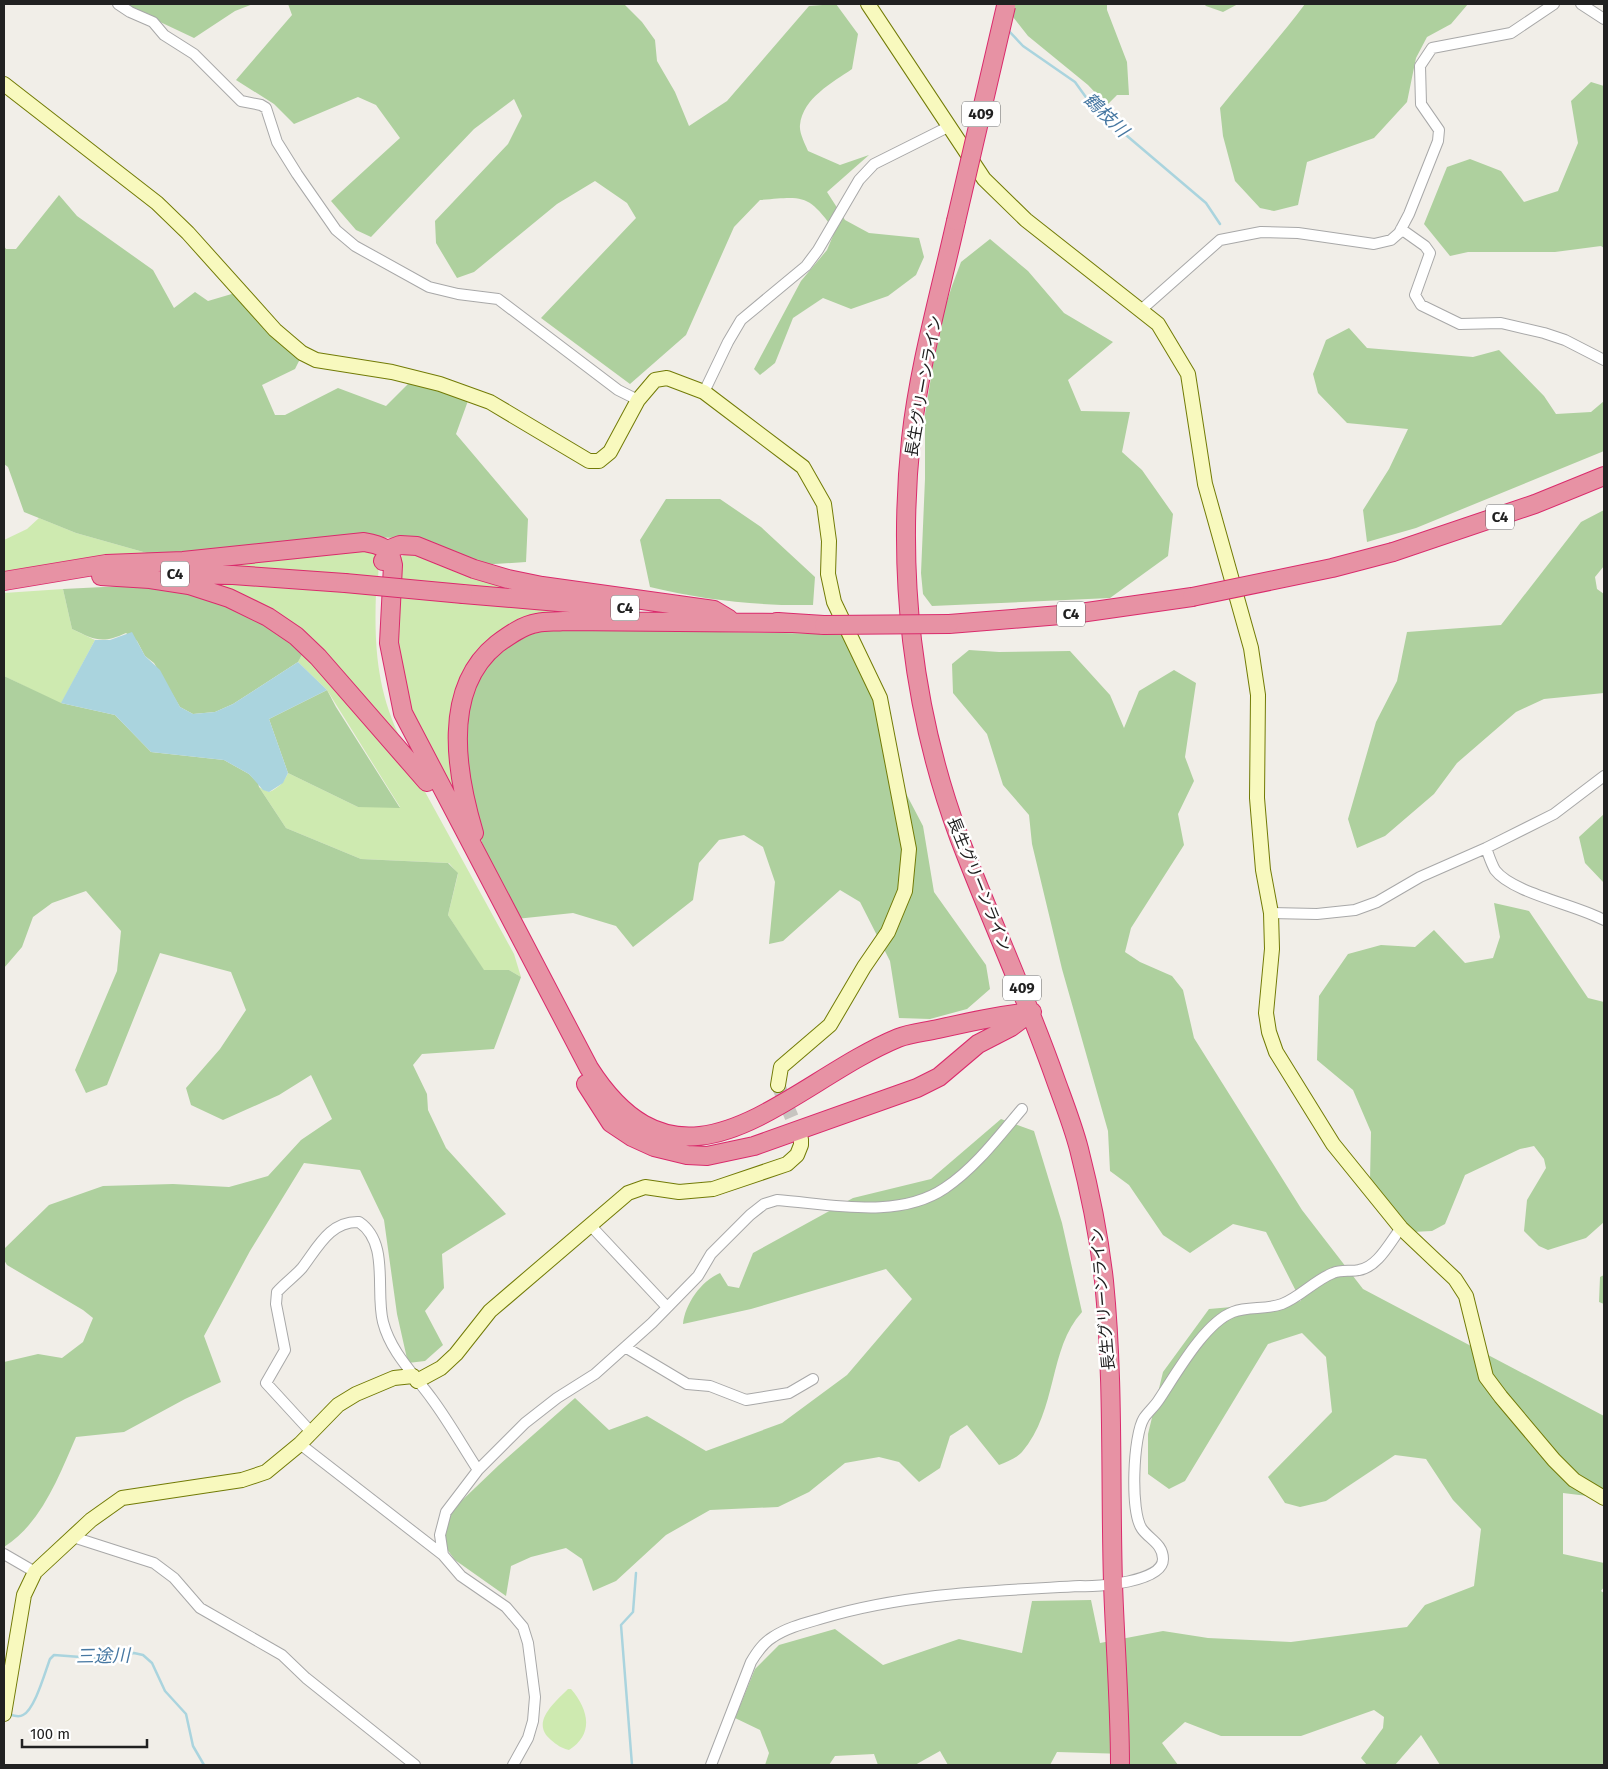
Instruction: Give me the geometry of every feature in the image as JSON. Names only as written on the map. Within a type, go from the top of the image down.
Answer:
[{"type":"highway","name":"長生グリーンライン","points":[[1006,5],[928,343],[911,436],[905,527],[907,605],[925,722],[941,780],[959,836],[1032,1012],[1078,1144],[1097,1228],[1104,1281],[1111,1394],[1113,1584],[1120,1765]]},
{"type":"highway","name":"C4","points":[[4,582],[101,576],[233,575],[345,583],[729,619],[824,625],[949,624],[1073,614],[1192,598],[1313,572],[1393,552],[1498,517],[1604,476]]},
{"type":"highway","points":[[4,582],[106,564],[183,561],[364,542],[382,545],[393,565],[389,643],[402,713],[560,1016],[605,1093],[626,1115],[646,1126],[671,1135],[697,1138],[720,1134],[747,1123],[868,1052],[900,1038],[1002,1015],[1032,1012]]},
{"type":"highway","points":[[729,619],[714,610],[542,586],[508,579],[474,569],[417,546],[400,545],[392,548],[384,559],[381,647],[392,712],[590,1091],[612,1123],[632,1137],[654,1147],[687,1155],[707,1156],[754,1146],[885,1101],[939,1077],[978,1044],[1032,1012]]},
{"type":"highway","points":[[101,576],[150,579],[188,585],[229,598],[268,617],[296,636],[318,658],[427,782]]},
{"type":"highway","points":[[485,870],[470,819],[459,759],[458,713],[468,680],[484,654],[508,636],[536,623],[788,623]]},
{"type":"street","points":[[118,4],[130,12],[153,22],[164,35],[194,54],[241,102],[261,105],[266,108],[277,142],[292,166],[336,230],[355,246],[429,287],[458,294],[498,298],[618,390],[638,400]]},
{"type":"street","points":[[868,4],[984,179],[1002,198],[1040,231],[1158,324],[1188,374],[1205,484],[1251,648],[1258,696],[1256,798],[1271,913],[1272,949],[1266,1013],[1269,1032],[1276,1052],[1333,1144],[1400,1228],[1455,1279],[1466,1296],[1486,1377],[1554,1460],[1574,1480],[1604,1498]]},
{"type":"street","points":[[1141,310],[1220,240],[1262,232],[1298,233],[1374,244],[1392,240],[1401,229],[1438,142],[1439,130],[1420,104],[1420,66],[1425,57],[1432,48],[1443,44],[1511,33],[1554,4]]},
{"type":"street","points":[[1581,4],[1604,19]]},
{"type":"street","points":[[4,84],[105,160],[157,203],[200,247],[275,330],[309,357],[316,360],[392,372],[448,387],[490,402],[589,461],[600,461],[610,452],[638,400],[655,380],[667,378],[704,392],[803,467],[824,504],[829,541],[828,574],[834,602],[880,698],[909,849],[905,891],[888,932],[864,967],[830,1025],[781,1067],[778,1085]]},
{"type":"street","points":[[704,392],[728,342],[742,320],[806,266],[818,250],[859,180],[874,164],[948,127]]},
{"type":"street","points":[[1401,229],[1425,246],[1430,253],[1431,257],[1415,295],[1421,304],[1460,324],[1501,323],[1544,333],[1565,340],[1604,360]]},
{"type":"street","points":[[1271,913],[1317,914],[1355,910],[1377,902],[1420,877],[1486,848],[1554,814],[1604,776]]},
{"type":"street","points":[[1486,848],[1491,862],[1503,878],[1532,892],[1583,909],[1604,920]]},
{"type":"street","points":[[443,1555],[440,1536],[441,1524],[454,1500],[478,1470],[525,1423],[557,1398],[595,1374],[625,1347],[668,1307],[698,1276],[712,1254],[750,1215],[764,1204],[777,1200],[873,1207],[889,1206],[927,1198],[945,1188],[962,1175],[1022,1109]]},
{"type":"street","points":[[4,1714],[24,1595],[35,1572],[110,1505],[122,1498],[256,1476],[278,1464],[338,1405],[356,1394],[394,1378],[415,1378],[441,1368],[456,1354],[490,1311],[628,1193],[645,1187],[679,1192],[713,1190],[787,1164],[797,1155],[801,1138]]},
{"type":"street","points":[[311,1432],[266,1383],[285,1350],[276,1304],[277,1292],[301,1269],[322,1240],[334,1228],[351,1222],[360,1222],[367,1227],[373,1236],[379,1261],[378,1283],[383,1322],[388,1338],[415,1378],[432,1399],[478,1470]]},
{"type":"street","points":[[591,1226],[668,1307]]},
{"type":"street","points":[[711,1765],[751,1662],[760,1647],[788,1629],[856,1608],[916,1597],[1080,1586],[1095,1587],[1152,1576],[1160,1569],[1163,1560],[1161,1550],[1142,1529],[1137,1520],[1134,1503],[1136,1436],[1143,1419],[1199,1341],[1233,1312],[1283,1304],[1333,1272],[1360,1270],[1374,1263],[1400,1228]]},
{"type":"street","points":[[625,1347],[687,1384],[710,1386],[746,1400],[789,1393],[813,1379]]},
{"type":"street","points":[[300,1444],[443,1555],[461,1576],[506,1607],[523,1627],[535,1697],[533,1721],[528,1738],[513,1765]]},
{"type":"street","points":[[73,1537],[162,1568],[174,1578],[200,1608],[282,1655],[333,1700],[415,1765]]},
{"type":"street","points":[[4,1554],[35,1572]]},
{"type":"green space","points":[[122,4],[253,4],[235,11],[194,38]]},
{"type":"green space","points":[[288,4],[624,4],[642,22],[655,40],[657,61],[675,92],[689,126],[727,101],[809,6],[836,4],[858,34],[852,69],[812,99],[802,115],[800,131],[802,138],[808,151],[840,165],[869,155],[827,192],[845,220],[869,233],[919,238],[924,257],[916,275],[888,296],[851,309],[823,298],[793,318],[775,363],[760,375],[754,369],[801,281],[827,250],[835,231],[818,210],[804,200],[787,198],[760,200],[734,227],[686,335],[630,384],[541,318],[636,218],[627,203],[595,181],[557,204],[474,272],[457,278],[436,243],[435,221],[508,144],[522,116],[514,99],[474,129],[371,237],[356,230],[331,201],[400,138],[376,105],[358,97],[294,124],[274,104],[236,80],[292,15]]},
{"type":"green space","points":[[1014,4],[1107,4],[1107,10],[1127,62],[1129,95],[1117,95],[1107,105],[1088,85],[1028,36],[1009,12]]},
{"type":"green space","points":[[1204,4],[1238,4],[1223,12]]},
{"type":"green space","points":[[1305,4],[1468,4],[1451,24],[1427,37],[1416,58],[1407,102],[1374,138],[1307,162],[1298,205],[1274,211],[1260,208],[1235,181],[1223,136],[1220,108]]},
{"type":"green space","points":[[1591,82],[1604,86],[1604,248],[1601,246],[1555,252],[1468,252],[1450,256],[1424,224],[1447,167],[1470,159],[1501,171],[1524,202],[1558,191],[1578,143],[1571,101]]},
{"type":"green space","points":[[59,195],[77,216],[153,270],[174,308],[195,292],[208,301],[235,293],[301,357],[295,369],[262,385],[275,415],[285,415],[338,388],[386,406],[411,381],[469,398],[456,434],[528,519],[526,562],[479,565],[397,538],[367,537],[161,557],[76,533],[24,512],[8,467],[4,464],[4,246],[6,249],[16,249]]},
{"type":"green space","points":[[990,239],[1028,271],[1064,313],[1113,342],[1068,380],[1081,411],[1130,412],[1122,452],[1142,470],[1173,514],[1168,556],[1110,598],[932,606],[923,594],[921,573],[925,479],[925,414],[940,323],[961,262]]},
{"type":"green space","points":[[1349,328],[1367,348],[1473,357],[1499,350],[1544,396],[1556,414],[1591,412],[1604,401],[1604,451],[1416,528],[1367,542],[1363,510],[1389,469],[1408,429],[1347,423],[1318,393],[1313,374],[1326,340]]},
{"type":"green space","points":[[666,499],[720,499],[761,527],[815,577],[813,605],[731,601],[650,587],[640,540]]},
{"type":"green space","points":[[1604,510],[1604,566],[1595,577],[1597,589],[1604,594],[1604,693],[1544,699],[1516,712],[1457,763],[1434,794],[1385,836],[1357,848],[1348,819],[1376,722],[1397,681],[1407,632],[1501,625],[1581,522]]},
{"type":"green space","points":[[39,518],[76,533],[161,557],[4,573],[4,540],[27,529]]},
{"type":"green space","points":[[349,547],[375,553],[379,561],[378,579],[187,565]]},
{"type":"green space","points":[[416,551],[647,605],[396,580],[400,558],[406,553]]},
{"type":"green space","points":[[188,581],[376,592],[377,650],[382,687],[402,742],[333,667]]},
{"type":"green space","points":[[144,585],[198,594],[266,622],[304,651],[298,662],[233,704],[215,712],[193,714],[180,707],[154,663],[145,656],[137,641],[126,633],[111,639],[99,639],[72,629],[63,589]]},
{"type":"green space","points":[[63,589],[72,629],[95,640],[61,704],[4,676],[4,593]]},
{"type":"green space","points":[[395,593],[596,616],[466,824],[423,744],[397,673]]},
{"type":"green space","points":[[536,629],[845,634],[874,693],[889,761],[923,826],[934,892],[986,965],[990,989],[967,1009],[930,1019],[899,1018],[890,961],[860,902],[840,890],[783,941],[769,944],[775,882],[763,847],[744,835],[719,840],[699,863],[693,900],[633,947],[616,926],[573,913],[516,919],[494,876],[480,837],[465,759],[467,696],[492,653]]},
{"type":"green space","points":[[969,650],[999,652],[1070,651],[1110,695],[1124,728],[1139,691],[1174,670],[1196,683],[1185,757],[1194,781],[1178,814],[1184,845],[1131,928],[1125,952],[1140,962],[1172,976],[1183,990],[1194,1038],[1302,1210],[1363,1289],[1604,1416],[1604,1498],[1563,1493],[1563,1554],[1604,1563],[1604,1587],[1601,1591],[1604,1593],[1604,1765],[1440,1765],[1421,1735],[1395,1765],[1367,1765],[1361,1758],[1383,1728],[1384,1717],[1374,1710],[1301,1736],[1221,1736],[1185,1722],[1162,1743],[1178,1765],[1126,1765],[1126,1754],[1057,1752],[1050,1765],[948,1765],[940,1751],[915,1765],[878,1765],[874,1754],[835,1756],[829,1765],[765,1765],[769,1753],[760,1730],[735,1718],[755,1669],[779,1645],[835,1629],[883,1665],[959,1639],[1022,1653],[1032,1601],[1091,1600],[1100,1643],[1163,1631],[1208,1638],[1291,1642],[1407,1627],[1425,1605],[1474,1586],[1481,1529],[1453,1500],[1426,1459],[1395,1455],[1326,1501],[1300,1507],[1285,1503],[1268,1477],[1332,1412],[1326,1357],[1302,1333],[1268,1344],[1185,1481],[1169,1489],[1148,1474],[1148,1434],[1163,1372],[1209,1309],[1301,1301],[1266,1232],[1233,1224],[1190,1253],[1163,1235],[1129,1185],[1110,1171],[1108,1131],[1062,969],[1032,844],[1029,815],[1003,785],[987,734],[953,693],[952,664]]},
{"type":"green space","points":[[304,651],[418,779],[514,954],[521,977],[509,970],[484,971],[448,915],[458,874],[449,863],[361,859],[286,828],[259,787],[269,792],[276,789],[288,773],[358,807],[400,807],[327,690],[298,662]]},
{"type":"green space","points":[[4,676],[61,703],[115,715],[151,752],[224,760],[249,774],[258,783],[286,828],[361,859],[448,863],[458,873],[448,915],[484,970],[509,970],[521,977],[494,1049],[422,1054],[413,1065],[427,1094],[428,1110],[446,1148],[506,1214],[442,1254],[444,1288],[425,1311],[443,1345],[425,1361],[408,1363],[397,1314],[384,1220],[360,1170],[304,1163],[250,1251],[204,1336],[221,1382],[124,1432],[76,1437],[56,1483],[39,1512],[17,1537],[4,1547],[4,1362],[38,1354],[62,1358],[83,1342],[93,1318],[83,1310],[7,1265],[4,1260],[4,1249],[49,1205],[103,1186],[173,1184],[229,1187],[268,1176],[301,1140],[332,1119],[311,1075],[279,1095],[223,1120],[191,1105],[186,1088],[220,1049],[246,1010],[231,972],[160,953],[107,1085],[86,1093],[75,1070],[117,971],[121,931],[86,891],[52,903],[33,917],[22,947],[4,968]]},
{"type":"green space","points":[[327,690],[400,808],[358,807],[288,773],[269,719]]},
{"type":"green space","points":[[1604,814],[1604,883],[1585,863],[1579,837]]},
{"type":"green space","points":[[1494,903],[1529,911],[1588,998],[1604,1002],[1604,1222],[1586,1238],[1548,1250],[1539,1246],[1524,1231],[1527,1200],[1546,1168],[1544,1159],[1534,1146],[1520,1149],[1465,1175],[1445,1224],[1432,1231],[1412,1232],[1370,1180],[1371,1132],[1353,1090],[1317,1060],[1319,996],[1348,954],[1381,945],[1415,947],[1434,930],[1465,963],[1493,958],[1500,937]]},
{"type":"green space","points":[[1001,1119],[1034,1131],[1062,1223],[1082,1312],[1071,1327],[1063,1344],[1042,1418],[1034,1435],[1020,1454],[999,1465],[967,1425],[950,1436],[940,1468],[919,1482],[899,1462],[879,1457],[845,1463],[809,1492],[778,1507],[710,1510],[666,1535],[616,1581],[593,1591],[582,1559],[566,1548],[531,1557],[511,1566],[506,1596],[455,1560],[438,1537],[453,1509],[499,1465],[575,1398],[609,1430],[647,1416],[706,1451],[782,1423],[847,1375],[912,1299],[886,1269],[751,1309],[683,1324],[684,1316],[700,1287],[713,1277],[720,1273],[728,1286],[739,1288],[753,1253],[853,1198],[931,1179]]},
{"type":"green space","points":[[1604,1275],[1604,1304],[1599,1302],[1600,1277]]},
{"type":"green space","points":[[568,1689],[571,1689],[582,1705],[586,1721],[582,1737],[569,1750],[551,1740],[545,1734],[543,1727],[546,1713]]},
{"type":"water","points":[[132,632],[145,656],[160,670],[180,707],[193,714],[215,712],[233,704],[298,662],[327,690],[269,719],[288,773],[283,783],[269,792],[263,790],[249,774],[224,760],[151,752],[115,715],[61,703],[95,640],[110,640]]},
{"type":"waterway","name":"鶴枝川","points":[[1007,29],[1023,46],[1075,82],[1093,107],[1206,203],[1220,224]]},
{"type":"waterway","points":[[632,1765],[621,1625],[633,1612],[636,1573]]},
{"type":"waterway","name":"三途川","points":[[8,1714],[15,1716],[23,1715],[32,1706],[50,1659],[54,1655],[107,1659],[134,1653],[143,1655],[152,1663],[165,1691],[186,1714],[193,1746],[204,1765]]},
{"type":"tunnel","points":[[778,1085],[801,1139]]}]
